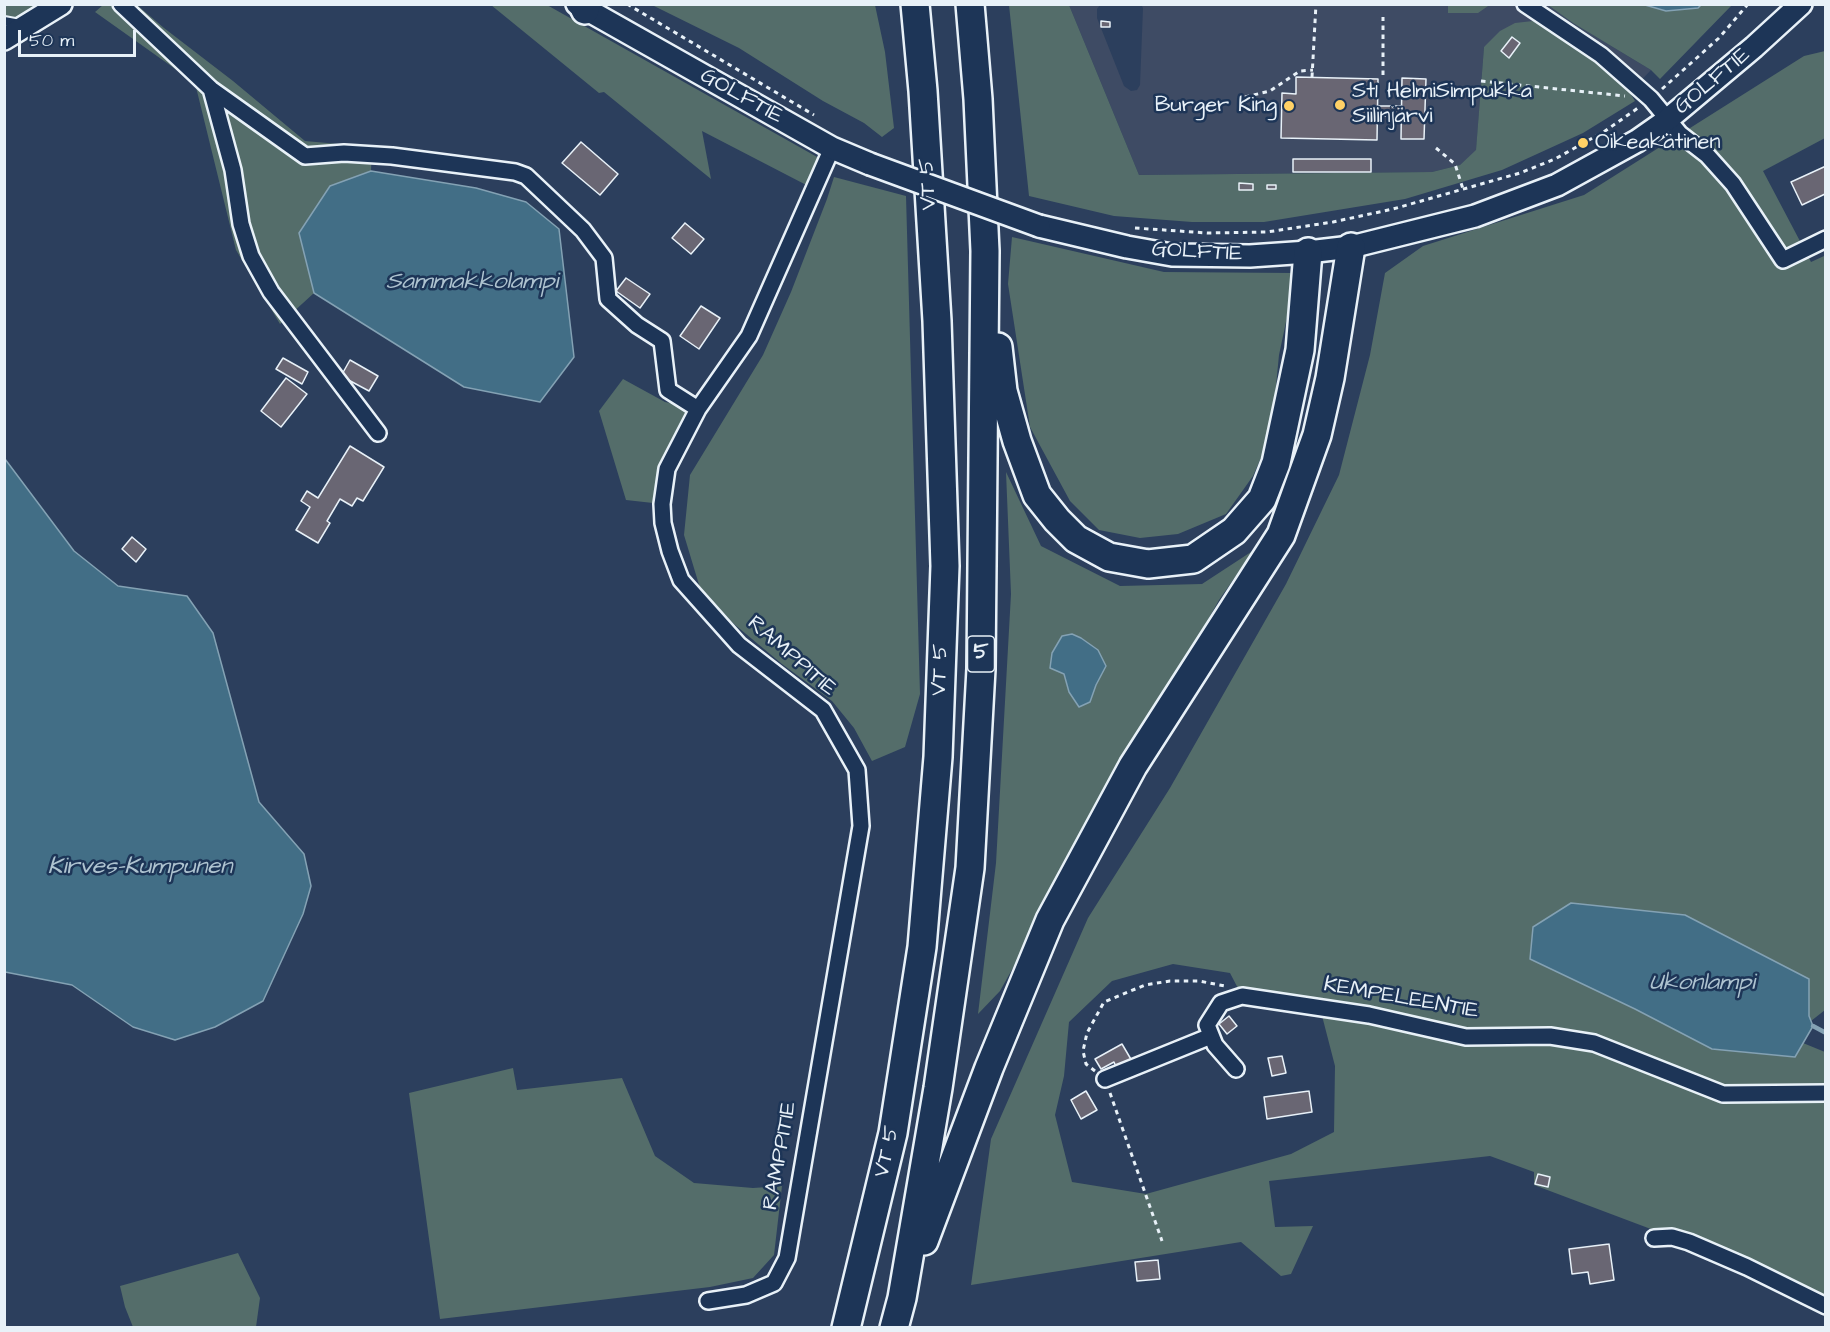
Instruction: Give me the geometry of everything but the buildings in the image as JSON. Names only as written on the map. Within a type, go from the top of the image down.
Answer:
[{"type":"highway","points":[[905,4],[923,91]]},
{"type":"highway","name":"VT 5","points":[[846,1328],[893,1132],[922,947],[938,757],[945,566],[937,321],[923,91],[915,4]]},
{"type":"highway","name":"VT 5","points":[[894,1328],[902,1298],[938,1088],[970,868],[981,669],[985,251],[978,99],[970,4]]},
{"type":"highway","points":[[902,1298],[989,1068],[1050,920],[1133,766],[1281,535],[1317,435],[1330,378],[1351,247]]},
{"type":"highway","points":[[985,251],[1004,391],[1017,441],[1037,495],[1076,539],[1109,557],[1148,564],[1193,559],[1234,531],[1262,499],[1276,463],[1300,350],[1308,252]]},
{"type":"street","points":[[4,39],[62,4]]},
{"type":"street","points":[[121,4],[211,89],[305,156],[344,153],[392,156],[515,172],[526,177],[583,230],[604,258],[608,299],[637,325],[662,341],[668,390],[698,409]]},
{"type":"street","points":[[1525,4],[1601,55],[1651,99],[1680,134],[1707,155],[1733,184],[1783,260],[1826,239]]},
{"type":"street","name":"GOLFTIE","points":[[583,6],[832,148],[870,164],[1039,226],[1172,255],[1250,256],[1351,247],[1475,216],[1557,185],[1637,141],[1667,120],[1801,4]]},
{"type":"street","points":[[211,89],[233,170],[241,224],[251,256],[271,292],[378,433]]},
{"type":"street","name":"RAMPPITIE","points":[[708,1302],[746,1295],[774,1283],[787,1258],[861,826],[857,770],[823,711],[739,645],[681,580],[663,523],[662,504],[667,469],[698,409],[749,336],[832,148]]},
{"type":"street","name":"KEMPELEENTIE","points":[[1211,1036],[1207,1025],[1221,1004],[1242,996],[1369,1015],[1466,1037],[1550,1036],[1594,1043],[1723,1094],[1826,1093]]},
{"type":"street","points":[[1105,1079],[1211,1036],[1215,1046],[1236,1069]]},
{"type":"street","points":[[1654,1238],[1672,1237],[1689,1242],[1747,1267],[1826,1306]]},
{"type":"lane","points":[[4,21],[28,26]]},
{"type":"path","points":[[627,4],[818,117]]},
{"type":"path","points":[[1312,77],[1316,4]]},
{"type":"path","points":[[1125,227],[1207,233],[1267,232],[1393,210],[1520,172],[1555,159],[1605,131],[1651,99],[1719,38],[1748,4]]},
{"type":"path","points":[[1383,17],[1383,75]]},
{"type":"path","points":[[1245,97],[1270,91],[1300,71],[1313,70]]},
{"type":"path","points":[[1481,81],[1651,99]]},
{"type":"path","points":[[1436,148],[1455,164],[1463,189]]},
{"type":"shaded area","name":"St1 HelmiSimpukka Siilinjärvi","points":[[1141,4],[1548,5],[1573,23],[1651,70],[1630,92],[1623,82],[1547,28],[1533,21],[1484,47],[1476,151],[1460,165],[1432,172],[1139,175],[1069,5],[1100,5],[1097,9],[1097,18],[1124,86],[1131,91],[1137,90],[1140,85],[1143,8]]},
{"type":"green space","points":[[1487,4],[1488,6],[1478,13],[1448,13],[1448,5]]},
{"type":"green space","points":[[5,5],[60,5],[5,39]]},
{"type":"green space","points":[[103,5],[137,5],[305,141],[372,147],[371,171],[330,186],[299,233],[314,293],[280,324],[236,250],[195,83],[95,12]]},
{"type":"green space","points":[[491,5],[547,5],[826,162],[814,189],[702,131],[711,179],[604,92],[599,93]]},
{"type":"green space","points":[[652,5],[875,5],[885,52],[894,128],[882,137],[864,123],[823,101],[739,48]]},
{"type":"green space","points":[[1009,5],[1069,5],[1139,175],[1432,172],[1460,165],[1476,150],[1484,47],[1500,31],[1515,23],[1533,21],[1547,28],[1623,82],[1635,101],[1583,133],[1502,170],[1405,199],[1264,222],[1192,222],[1114,216],[1029,196]]},
{"type":"green space","points":[[1548,5],[1732,5],[1660,79],[1651,70],[1573,23]]},
{"type":"green space","points":[[1825,51],[1825,138],[1763,171],[1811,262],[1824,256],[1825,259],[1825,1010],[1811,1021],[1809,1016],[1635,1009],[1712,1049],[1795,1057],[1803,1043],[1825,1052],[1825,1306],[1672,1237],[1534,1185],[1534,1172],[1490,1156],[1269,1181],[1275,1227],[1313,1226],[1291,1274],[1281,1276],[1241,1242],[971,1285],[991,1139],[1088,918],[1170,788],[1286,584],[1339,475],[1370,355],[1385,273],[1423,246],[1584,195],[1804,56]],"holes":[[[1173,964],[1230,973],[1242,996],[1320,1008],[1335,1066],[1334,1132],[1291,1154],[1146,1194],[1072,1182],[1055,1115],[1064,1076],[1069,1022],[1112,981]]]},
{"type":"green space","points":[[834,177],[906,196],[920,694],[905,747],[872,761],[854,728],[832,701],[734,624],[700,588],[684,535],[690,475],[763,355],[791,292]]},
{"type":"green space","points":[[1012,237],[1164,272],[1293,273],[1267,444],[1253,476],[1226,514],[1178,534],[1140,538],[1099,530],[1070,501],[1030,427],[1008,284]]},
{"type":"green space","points":[[623,379],[665,402],[698,409],[667,469],[662,504],[626,500],[599,411]]},
{"type":"green space","points":[[1006,472],[1041,546],[1120,586],[1202,584],[1254,550],[1219,600],[1000,991],[978,1014],[996,863],[1011,594]],"holes":[[[1072,634],[1098,650],[1096,685],[1090,702],[1069,692],[1064,674],[1052,653],[1062,636]]]},
{"type":"green space","points":[[513,1068],[517,1090],[622,1078],[655,1156],[694,1183],[753,1188],[782,1186],[774,1255],[753,1278],[710,1287],[440,1319],[409,1093]]},
{"type":"green space","points":[[238,1253],[260,1298],[256,1327],[133,1327],[120,1286]]},
{"type":"water","points":[[1645,5],[1701,5],[1698,8],[1666,11]]},
{"type":"water","name":"Sammakkolampi","points":[[371,171],[476,188],[526,202],[559,229],[574,357],[540,402],[464,387],[314,293],[299,233],[330,186]]},
{"type":"water","name":"Kirves-Kumpunen","points":[[5,459],[74,551],[118,586],[187,596],[213,633],[259,802],[304,854],[311,886],[303,914],[263,1001],[215,1027],[175,1040],[133,1027],[72,985],[5,972]]},
{"type":"water","points":[[1072,634],[1098,650],[1106,666],[1090,702],[1079,707],[1069,692],[1064,674],[1050,668],[1052,653],[1062,636]]},
{"type":"water","name":"Ukonlampi","points":[[1571,903],[1685,915],[1809,979],[1809,1016],[1813,1026],[1795,1057],[1712,1049],[1530,959],[1533,927]]},
{"type":"waterway","points":[[1813,1026],[1826,1033]]},
{"type":"place","name":"St1 HelmiSimpukka Siilinjärvi","points":[[1340,105]]},
{"type":"place","name":"Burger King","points":[[1289,106]]},
{"type":"place","name":"Oikeakätinen","points":[[1583,143]]}]
